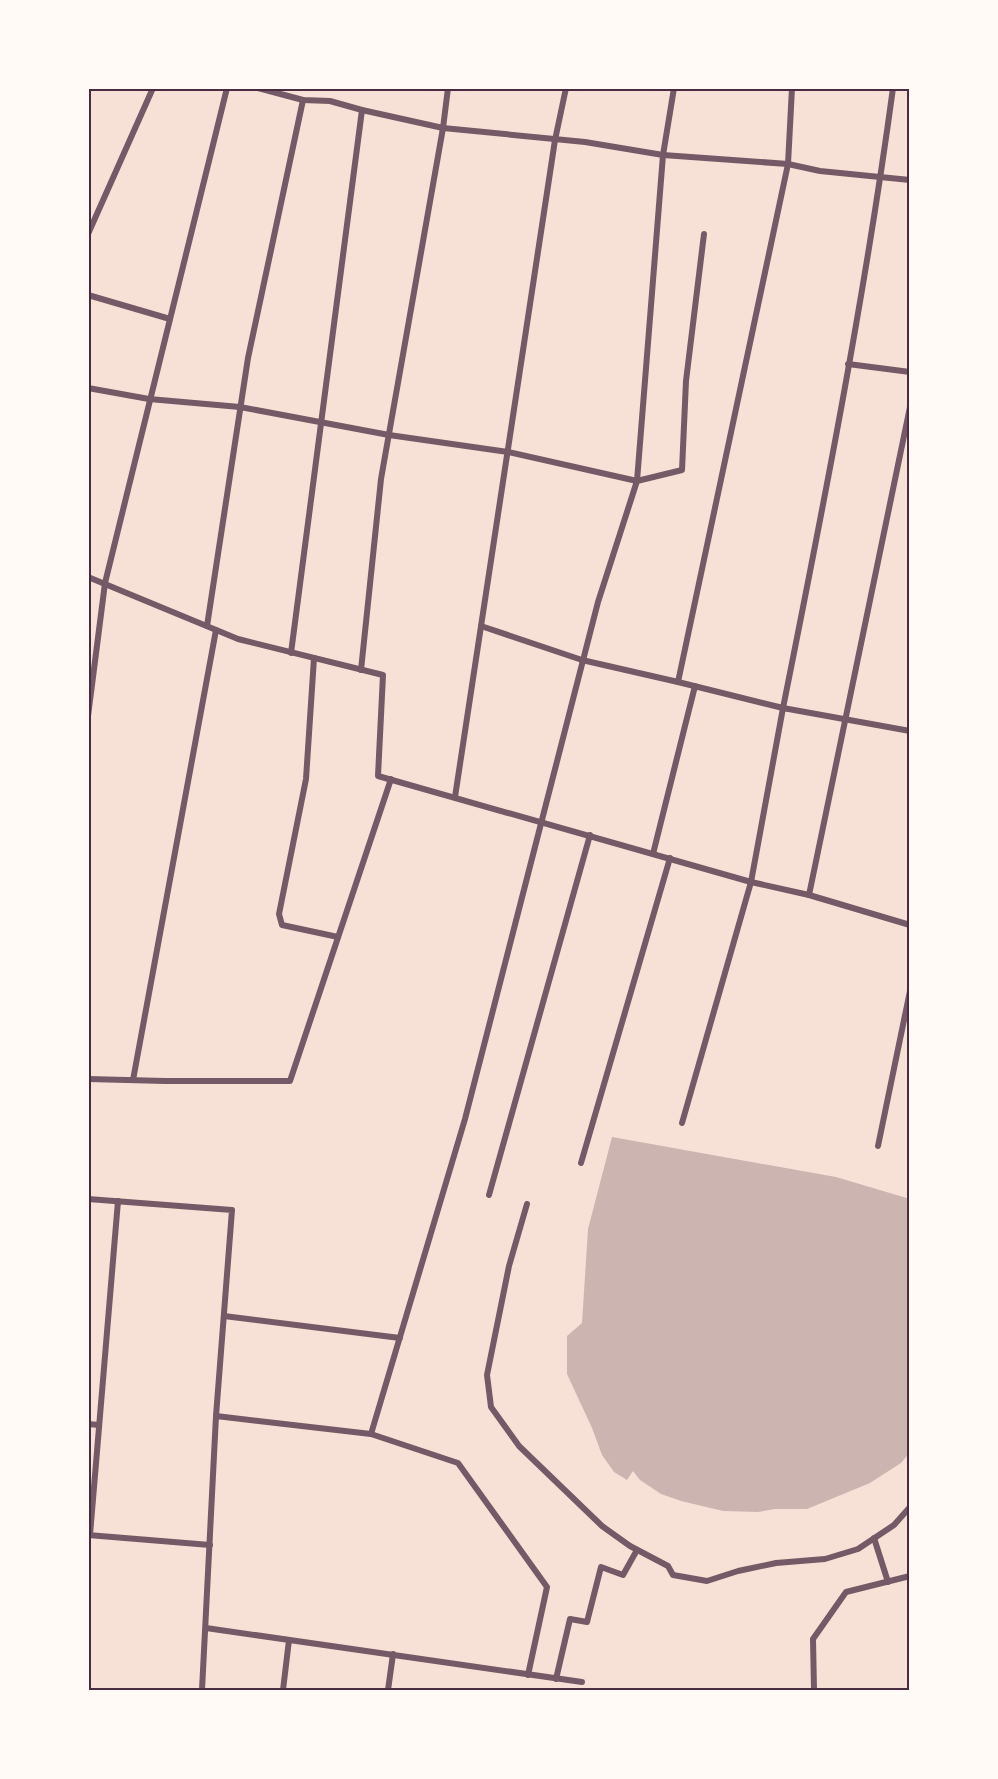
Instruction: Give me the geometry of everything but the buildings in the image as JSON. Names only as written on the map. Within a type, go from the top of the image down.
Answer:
[{"type":"street","points":[[88,234],[153,88]]},
{"type":"street","points":[[88,716],[105,583],[227,88]]},
{"type":"street","points":[[258,88],[303,100],[330,101],[443,128],[585,142],[663,155],[789,164],[820,171],[909,180]]},
{"type":"street","points":[[361,670],[381,479],[443,128],[448,88]]},
{"type":"street","points":[[455,797],[555,140],[566,88]]},
{"type":"street","points":[[371,1434],[465,1119],[582,660],[637,481],[663,155],[674,88]]},
{"type":"street","points":[[678,682],[789,164],[792,88]]},
{"type":"street","points":[[682,1123],[751,882],[848,364],[881,176],[893,88]]},
{"type":"street","points":[[207,626],[248,358],[303,100]]},
{"type":"street","points":[[291,652],[362,110]]},
{"type":"street","points":[[88,388],[151,399],[240,407],[389,435],[507,452],[637,481],[682,470],[686,381],[704,234]]},
{"type":"street","points":[[88,295],[170,319]]},
{"type":"street","points":[[848,364],[909,372]]},
{"type":"street","points":[[809,895],[909,407]]},
{"type":"street","points":[[88,577],[238,639],[382,675],[378,776],[751,882],[809,895],[909,925]]},
{"type":"street","points":[[481,626],[582,660],[783,708],[909,731]]},
{"type":"street","points":[[133,1080],[216,630]]},
{"type":"street","points":[[314,658],[306,779],[279,914],[282,925],[338,937]]},
{"type":"street","points":[[653,854],[695,686]]},
{"type":"street","points":[[88,1079],[290,1081],[391,779]]},
{"type":"street","points":[[489,1195],[590,836]]},
{"type":"street","points":[[581,1163],[670,858]]},
{"type":"street","points":[[878,1146],[909,991]]},
{"type":"street","points":[[88,1199],[232,1210],[216,1416],[202,1690]]},
{"type":"street","points":[[118,1201],[89,1535],[210,1545]]},
{"type":"street","points":[[527,1204],[509,1266],[487,1375],[491,1407],[519,1446],[602,1526],[637,1550],[668,1566],[673,1575],[707,1581],[738,1571],[776,1563],[825,1559],[858,1549],[894,1525],[909,1507]]},
{"type":"street","points":[[224,1316],[400,1338]]},
{"type":"street","points":[[216,1416],[371,1434],[458,1463],[546,1587],[528,1675]]},
{"type":"street","points":[[88,1424],[99,1425]]},
{"type":"street","points":[[874,1538],[888,1582]]},
{"type":"street","points":[[556,1679],[570,1619],[586,1622],[601,1567],[623,1575],[637,1550]]},
{"type":"street","points":[[814,1690],[813,1639],[846,1592],[909,1576]]},
{"type":"street","points":[[206,1628],[582,1682]]},
{"type":"street","points":[[284,1690],[289,1640]]},
{"type":"street","points":[[388,1690],[393,1654]]}]
